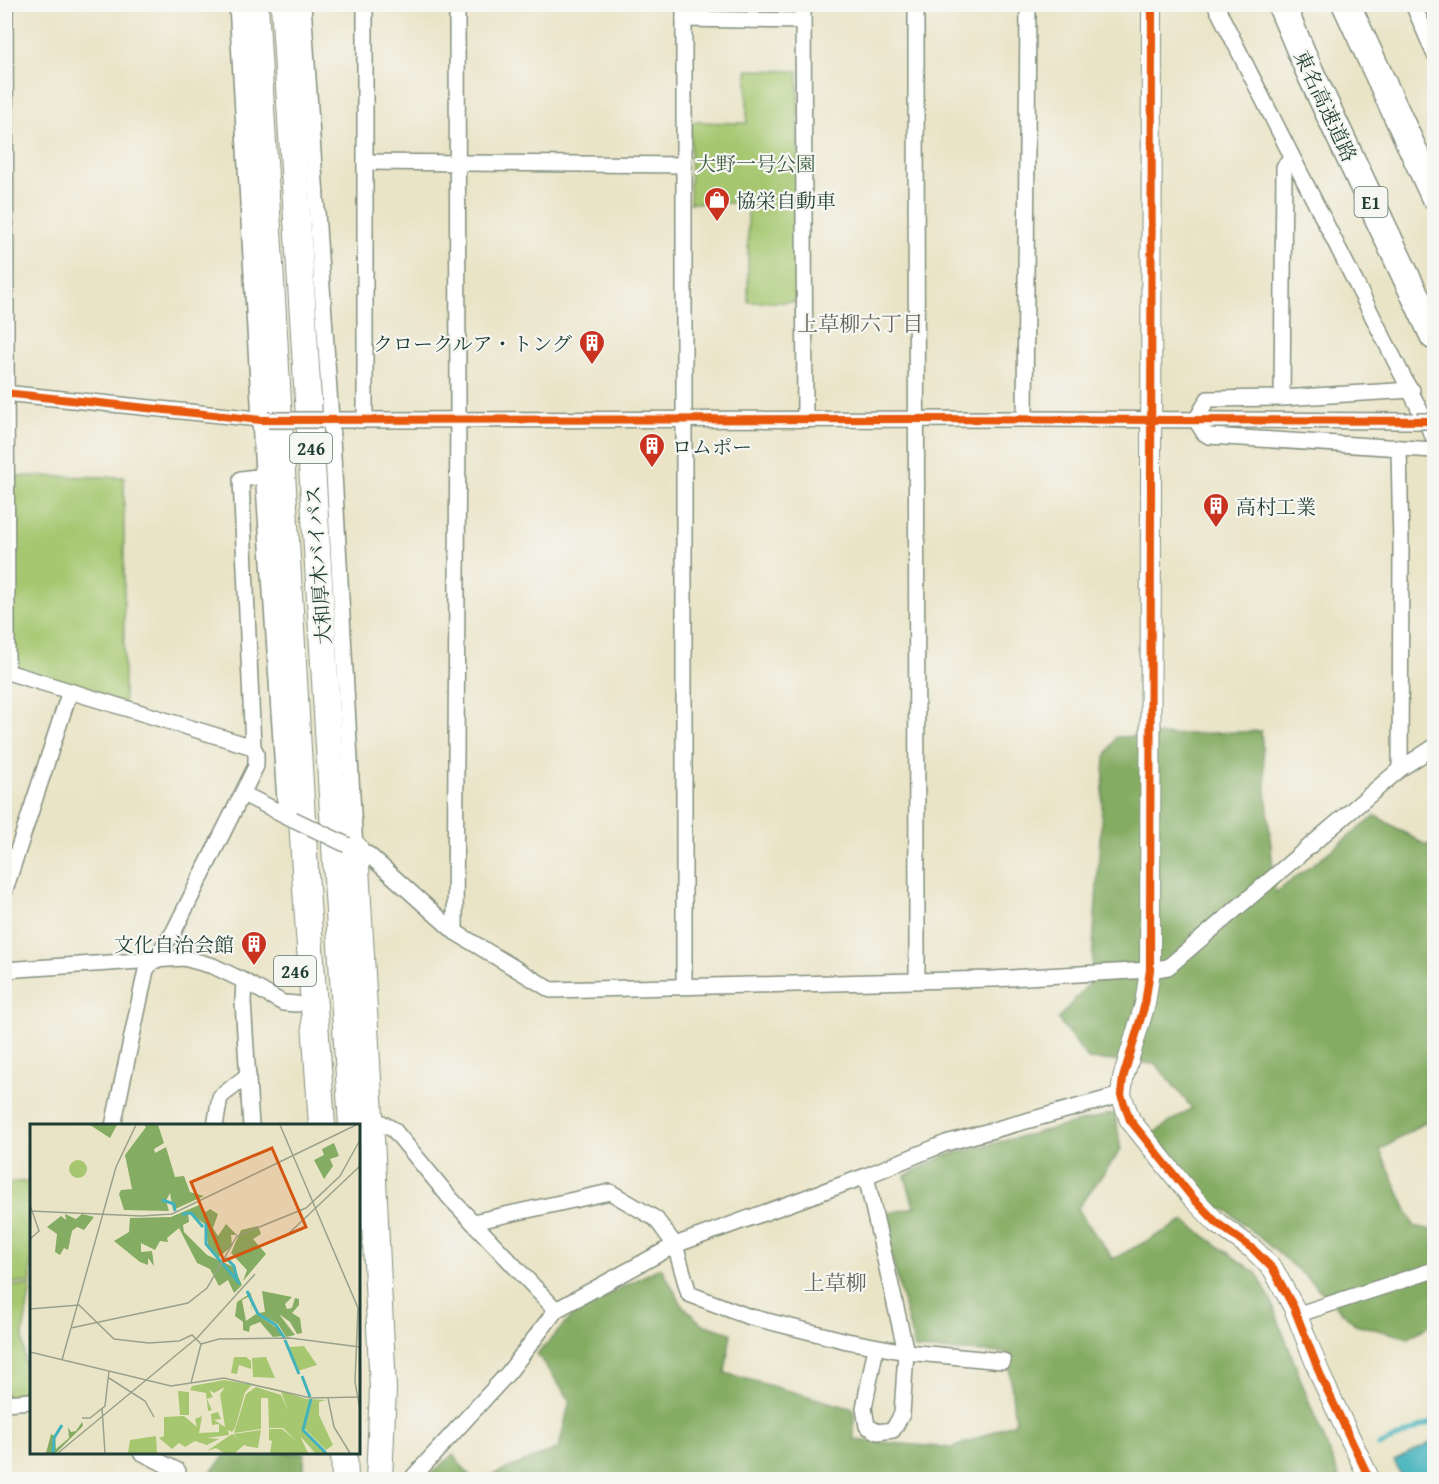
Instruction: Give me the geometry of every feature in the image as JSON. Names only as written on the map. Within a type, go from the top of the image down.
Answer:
[{"type":"highway","name":"大和厚木バイパス","points":[[255,4],[306,888],[322,1124]]},
{"type":"highway","name":"大和厚木バイパス","points":[[284,4],[361,1121]]},
{"type":"highway","name":"東名高速道路","points":[[1281,4],[1308,68],[1434,336]]},
{"type":"highway","points":[[1346,4],[1434,195]]},
{"type":"highway","name":"246","points":[[290,817],[297,1004],[306,1124]]},
{"type":"highway","name":"246","points":[[351,847],[361,1121],[383,1389],[379,1479]]},
{"type":"highway","points":[[360,1284],[371,1479]]},
{"type":"street","points":[[5,4],[6,671],[253,747]]},
{"type":"street","points":[[237,4],[265,420],[264,476],[290,817]]},
{"type":"street","points":[[303,4],[351,847]]},
{"type":"street","points":[[365,4],[365,419]]},
{"type":"street","points":[[455,932],[458,419],[457,4]]},
{"type":"street","points":[[804,4],[805,420]]},
{"type":"street","points":[[916,4],[917,980]]},
{"type":"street","points":[[1024,418],[1028,4]]},
{"type":"street","points":[[1152,4],[1150,970],[1145,1004],[1123,1078],[1121,1095],[1130,1120],[1192,1197],[1217,1223],[1253,1249],[1273,1269],[1370,1479]]},
{"type":"street","points":[[1215,4],[1412,390],[1434,438]]},
{"type":"street","points":[[1413,4],[1434,53]]},
{"type":"street","points":[[684,985],[684,12],[803,21]]},
{"type":"street","points":[[1282,398],[1284,167],[1292,158]]},
{"type":"street","points":[[365,162],[684,165]]},
{"type":"street","points":[[1196,420],[1208,399],[1282,398],[1412,390]]},
{"type":"street","points":[[5,393],[265,420],[1024,418],[1434,421]]},
{"type":"street","points":[[1196,420],[1204,433],[1209,436],[1434,450]]},
{"type":"street","points":[[1399,448],[1400,769]]},
{"type":"street","points":[[113,1124],[146,970],[173,933],[256,766],[256,753],[253,747],[241,479],[264,476]]},
{"type":"street","points":[[4,893],[70,691]]},
{"type":"street","points":[[243,794],[369,855],[455,932],[551,990],[993,979],[1168,967],[1400,769],[1434,747]]},
{"type":"street","points":[[4,970],[184,958],[213,966],[283,1003],[297,1004]]},
{"type":"street","points":[[244,981],[250,1124]]},
{"type":"street","points":[[215,1124],[220,1097],[248,1075]]},
{"type":"street","points":[[413,1477],[508,1372],[556,1310],[675,1245],[866,1176],[946,1143],[1121,1095]]},
{"type":"street","points":[[361,1121],[394,1130],[473,1222],[556,1310]]},
{"type":"street","points":[[866,1176],[906,1353],[902,1414],[893,1430],[878,1432],[867,1426],[864,1408],[876,1347]]},
{"type":"street","points":[[473,1222],[610,1192],[656,1219],[675,1245],[688,1294],[747,1317],[876,1347],[906,1353],[1003,1361]]},
{"type":"street","points":[[1296,1315],[1434,1270]]},
{"type":"street","points":[[4,1403],[30,1401]]},
{"type":"street","points":[[145,1454],[178,1471]]},
{"type":"green space","name":"大野一号公園","points":[[747,70],[798,71],[799,302],[748,302],[748,203],[690,203],[691,122],[747,123]]},
{"type":"green space","points":[[11,476],[124,477],[124,704],[12,671]]},
{"type":"green space","points":[[1261,731],[1275,893],[1376,816],[1427,846],[1434,839],[1434,1117],[1380,1150],[1414,1226],[1434,1230],[1434,1322],[1409,1338],[1355,1324],[1304,1275],[1228,1211],[1211,1206],[1152,1134],[1192,1108],[1156,1064],[1088,1059],[1058,1019],[1091,981],[1105,758],[1116,737]]},
{"type":"green space","points":[[1115,1113],[1121,1150],[1077,1209],[1113,1259],[1184,1221],[1257,1274],[1272,1303],[1340,1479],[479,1480],[559,1448],[570,1400],[537,1354],[576,1312],[661,1267],[682,1305],[702,1324],[731,1333],[725,1373],[854,1409],[854,1440],[952,1448],[1015,1423],[1008,1353],[915,1349],[881,1215],[914,1207],[905,1176],[944,1156]]},
{"type":"green space","points":[[30,1181],[30,1283],[5,1283],[5,1183]]},
{"type":"green space","points":[[5,1286],[30,1286],[23,1334],[26,1386],[19,1395],[5,1396]]},
{"type":"green space","points":[[226,1454],[304,1454],[304,1479],[205,1479]]},
{"type":"green space","points":[[453,1455],[473,1479],[425,1479]]},
{"type":"water","points":[[1434,1441],[1434,1479],[1403,1479],[1394,1461]]},
{"type":"waterway","points":[[1379,1446],[1434,1421]]},
{"type":"cycle path","points":[[1152,4],[1150,970],[1145,1004],[1123,1078],[1121,1095],[1130,1120],[1192,1197],[1217,1223],[1253,1249],[1273,1269],[1294,1308],[1322,1379],[1370,1480]]},
{"type":"cycle path","points":[[4,393],[261,420],[1434,421]]},
{"type":"place","name":"協栄自動車","points":[[717,223]]},
{"type":"place","name":"クロークルア・トング","points":[[592,366]]},
{"type":"place","name":"ロムポー","points":[[652,469]]},
{"type":"place","name":"高村工業","points":[[1216,529]]},
{"type":"place","name":"文化自治会館","points":[[254,967]]},
{"type":"district","name":"上草柳六丁目","points":[[860,323]]},
{"type":"district","name":"上草柳","points":[[835,1282]]}]
